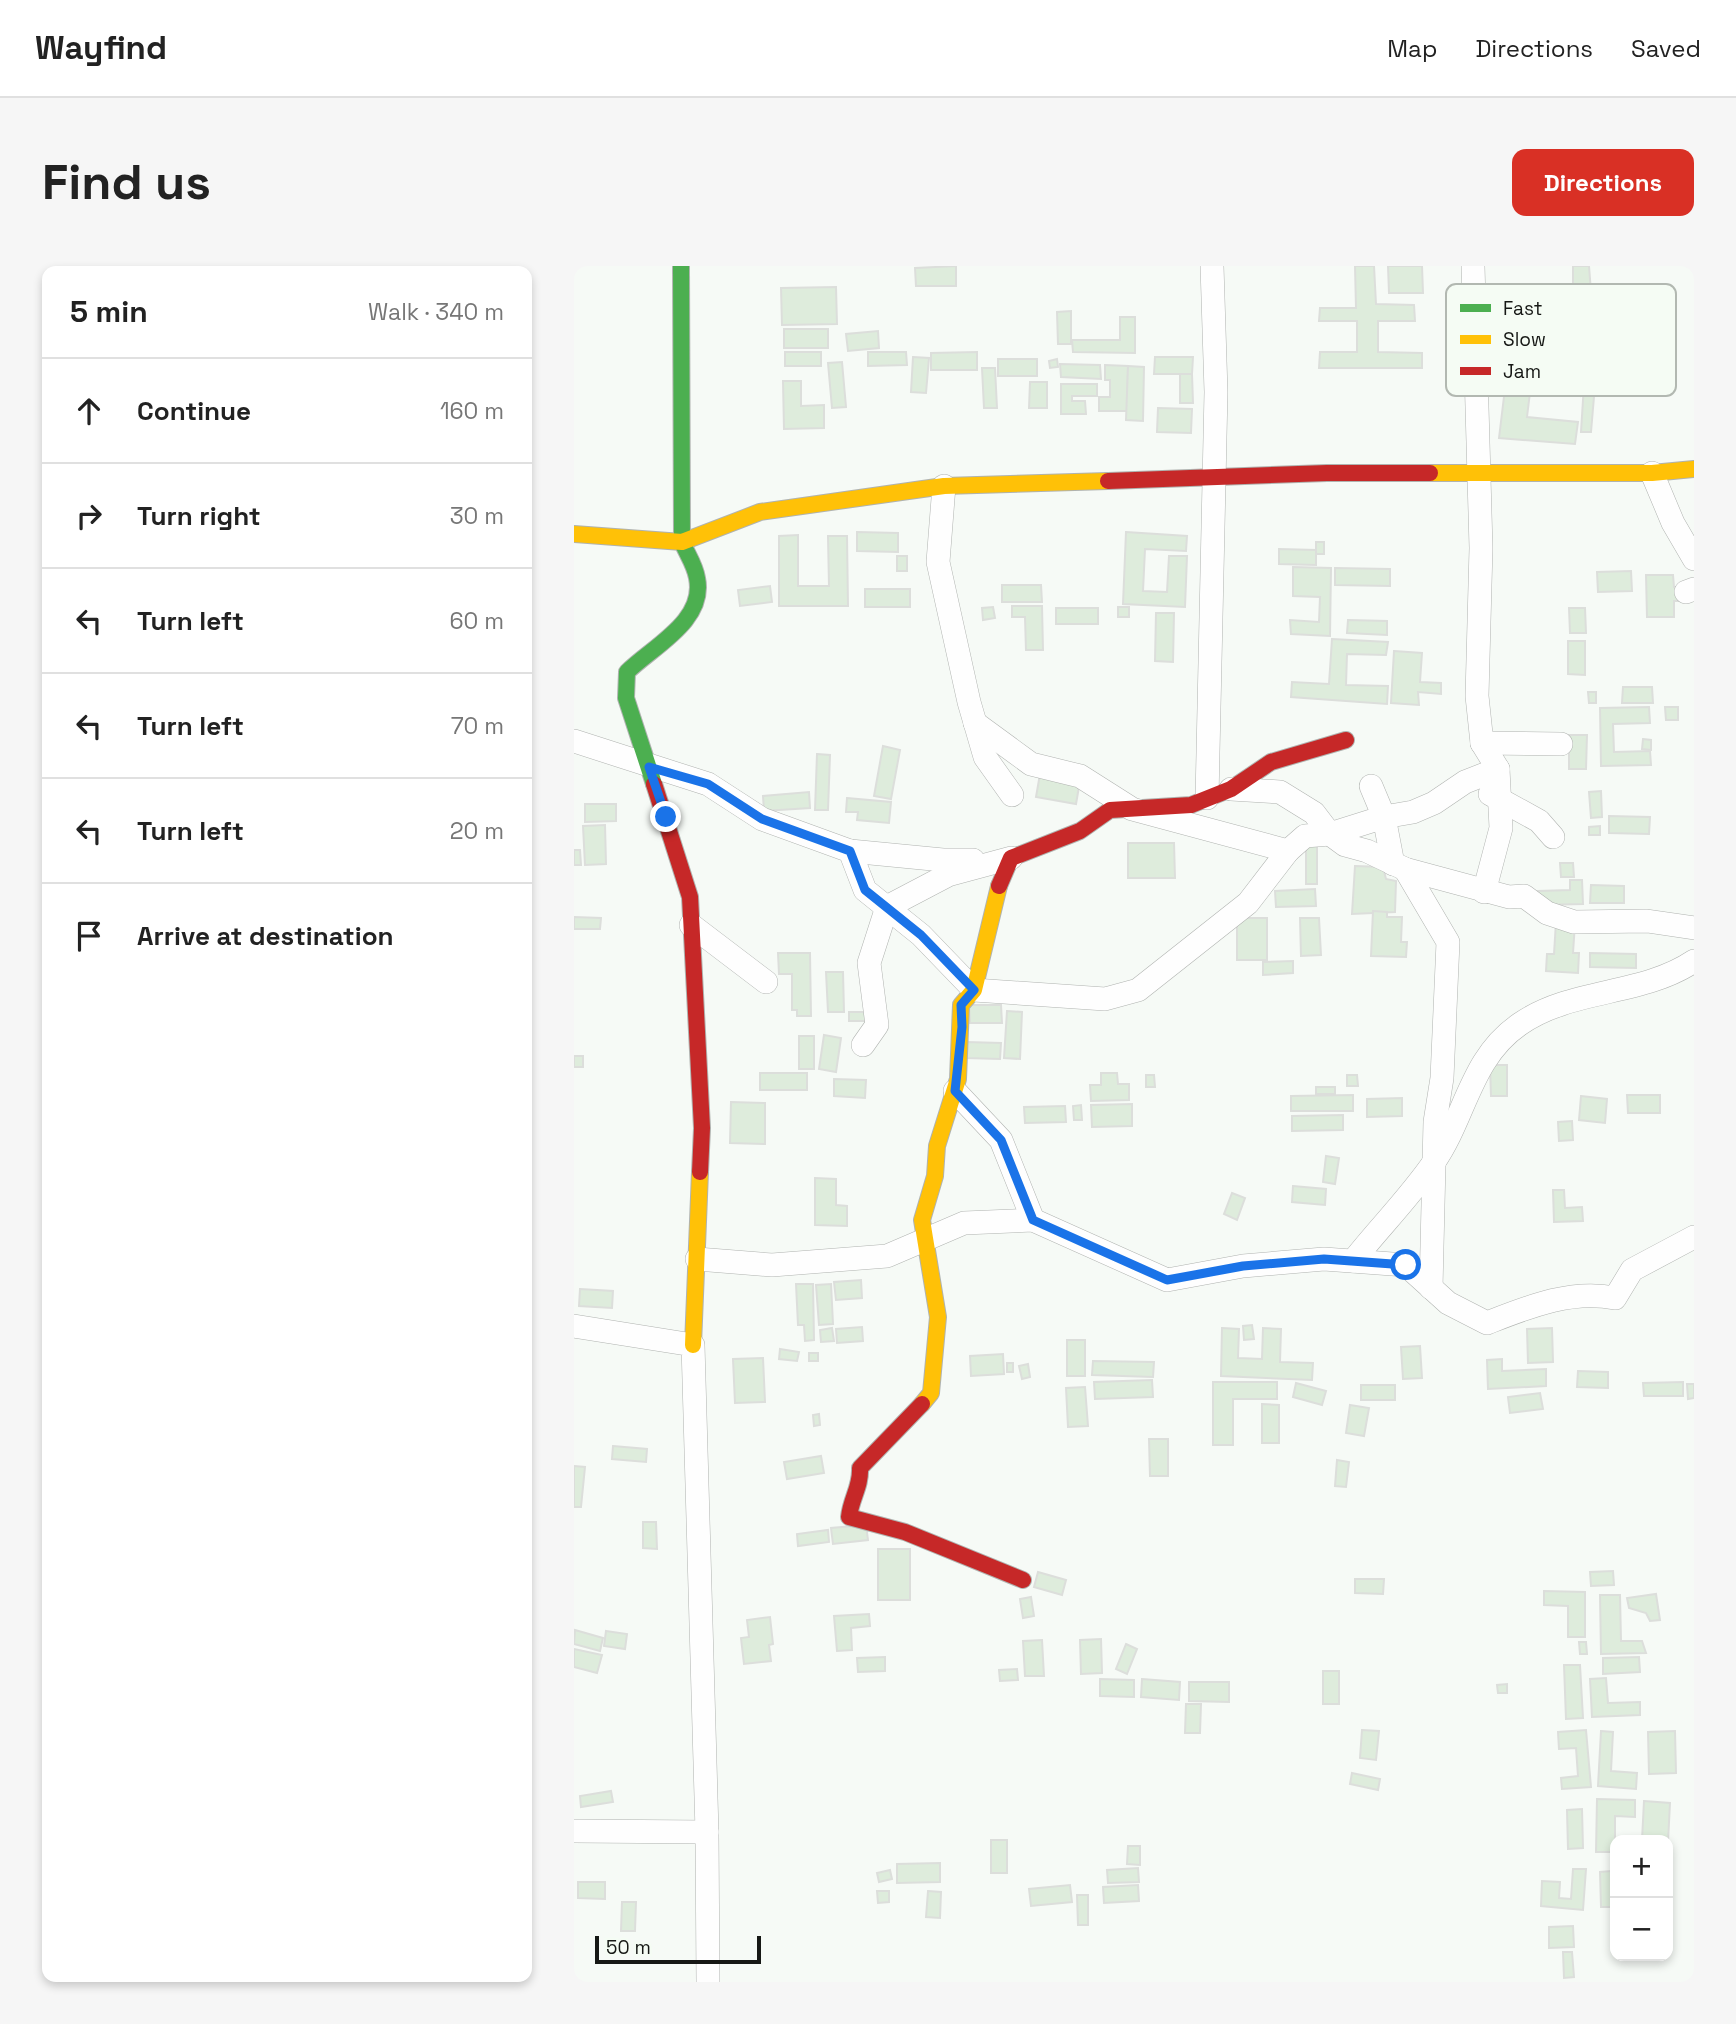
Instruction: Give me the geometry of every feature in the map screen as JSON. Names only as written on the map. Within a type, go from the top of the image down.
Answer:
[{"type":"street","points":[[681,266],[682,542],[698,581],[695,608],[675,633],[644,654],[627,672],[626,698],[690,897],[702,1128],[693,1345],[707,1832],[708,1982]]},
{"type":"street","points":[[1207,799],[1216,381],[1212,266]]},
{"type":"street","points":[[1472,266],[1473,284]]},
{"type":"street","points":[[1476,396],[1481,548],[1477,696],[1482,743],[1498,769],[1501,828],[1484,892]]},
{"type":"street","points":[[574,534],[682,542],[760,512],[944,486],[1000,482],[1214,479],[1319,473],[1652,473],[1694,469]]},
{"type":"street","points":[[1652,473],[1673,523],[1694,559]]},
{"type":"street","points":[[944,486],[938,562],[985,757],[1012,796]]},
{"type":"street","points":[[975,723],[1031,764],[1080,776],[1132,809],[1288,850]]},
{"type":"street","points":[[863,1045],[877,1025],[869,963],[887,907],[948,875],[1011,858],[1080,831],[1110,810],[1191,805],[1231,789],[1274,761],[1346,740]]},
{"type":"street","points":[[574,741],[708,784],[762,819],[850,851],[943,860],[1011,858]]},
{"type":"street","points":[[1482,743],[1561,744]]},
{"type":"street","points":[[1274,761],[1280,792]]},
{"type":"street","points":[[850,851],[865,890],[921,935],[974,990],[1105,999],[1138,990],[1248,903],[1288,850],[1305,836],[1330,834],[1384,817],[1413,812],[1434,803],[1465,782],[1498,769]]},
{"type":"street","points":[[1465,782],[1539,821],[1553,836]]},
{"type":"street","points":[[1371,786],[1384,817],[1399,867],[1448,943],[1435,1161],[1432,1288]]},
{"type":"street","points":[[1231,789],[1280,792],[1314,813],[1330,834],[1345,845],[1399,867],[1484,892],[1509,897],[1524,896],[1548,913],[1574,922],[1647,921],[1694,928]]},
{"type":"street","points":[[1011,858],[1000,883],[974,990],[961,1005],[961,1040],[955,1091],[937,1146],[934,1176],[925,1200],[922,1220],[938,1317],[931,1393],[915,1414],[860,1468],[861,1485],[851,1499],[849,1517],[905,1532],[987,1568],[1023,1580]]},
{"type":"street","points":[[691,925],[766,982]]},
{"type":"street","points":[[1353,1261],[1435,1161],[1481,1063],[1520,1024],[1572,1000],[1637,986],[1694,961]]},
{"type":"street","points":[[955,1091],[1001,1140],[1033,1220]]},
{"type":"street","points":[[696,1259],[785,1264],[887,1256],[964,1223],[1033,1220],[1167,1280],[1243,1266],[1324,1259],[1406,1265],[1448,1303],[1487,1323],[1529,1306],[1589,1293],[1615,1298],[1632,1270],[1694,1237]]},
{"type":"street","points":[[574,1326],[693,1345]]},
{"type":"street","points":[[574,1831],[707,1832]]},
{"type":"building","points":[[956,266],[956,286],[916,286],[915,268]]},
{"type":"building","points":[[1355,266],[1374,266],[1376,304],[1414,305],[1415,321],[1378,321],[1378,352],[1422,353],[1422,368],[1319,368],[1320,352],[1357,352],[1357,321],[1319,321],[1320,308],[1356,308]]},
{"type":"building","points":[[1388,266],[1422,266],[1423,293],[1389,293]]},
{"type":"building","points":[[1573,266],[1589,266],[1590,284],[1573,284]]},
{"type":"building","points":[[836,287],[837,324],[782,325],[781,288]]},
{"type":"building","points":[[1071,311],[1071,344],[1058,344],[1057,312]]},
{"type":"building","points":[[1120,317],[1135,317],[1135,353],[1073,352],[1072,340],[1120,340]]},
{"type":"building","points":[[784,329],[828,329],[828,348],[784,348]]},
{"type":"building","points":[[878,331],[879,348],[848,351],[846,334]]},
{"type":"building","points":[[785,352],[821,352],[821,366],[785,366]]},
{"type":"building","points":[[868,352],[906,352],[907,365],[868,366]]},
{"type":"building","points":[[977,352],[977,370],[931,370],[931,353]]},
{"type":"building","points":[[913,357],[929,358],[926,393],[911,392]]},
{"type":"building","points":[[1155,357],[1193,357],[1192,374],[1154,374]]},
{"type":"building","points":[[998,359],[1037,359],[1037,376],[998,376]]},
{"type":"building","points":[[1057,359],[1058,367],[1050,368],[1049,361]]},
{"type":"building","points":[[842,362],[846,407],[832,408],[828,363]]},
{"type":"building","points":[[1060,364],[1100,365],[1101,379],[1061,377]]},
{"type":"building","points":[[1105,365],[1128,366],[1127,411],[1099,411],[1099,397],[1110,397],[1110,380],[1105,380]]},
{"type":"building","points":[[1128,366],[1144,367],[1143,421],[1126,420]]},
{"type":"building","points":[[982,368],[995,368],[997,408],[984,408]]},
{"type":"building","points":[[1180,374],[1192,374],[1193,403],[1180,403]]},
{"type":"building","points":[[783,381],[801,381],[801,406],[824,405],[824,428],[784,429]]},
{"type":"building","points":[[1030,382],[1047,382],[1047,408],[1029,408]]},
{"type":"building","points":[[1061,384],[1097,384],[1097,396],[1072,396],[1072,401],[1085,401],[1086,414],[1061,414]]},
{"type":"building","points":[[1504,396],[1530,396],[1527,417],[1578,422],[1575,444],[1499,438]]},
{"type":"building","points":[[1583,396],[1594,396],[1591,432],[1581,432]]},
{"type":"building","points":[[1158,408],[1192,409],[1191,433],[1157,432]]},
{"type":"building","points":[[857,532],[898,533],[898,552],[857,551]]},
{"type":"building","points":[[1126,532],[1187,536],[1186,551],[1145,549],[1143,591],[1167,592],[1169,556],[1187,556],[1185,607],[1123,604]]},
{"type":"building","points":[[798,535],[798,586],[829,586],[828,536],[847,536],[848,606],[779,606],[779,536]]},
{"type":"building","points":[[1316,542],[1324,542],[1324,554],[1316,554]]},
{"type":"building","points":[[1279,549],[1316,550],[1316,565],[1279,564]]},
{"type":"building","points":[[897,556],[907,556],[907,571],[897,571]]},
{"type":"building","points":[[1293,567],[1331,568],[1330,636],[1291,634],[1290,620],[1319,622],[1320,597],[1293,596]]},
{"type":"building","points":[[1335,568],[1390,569],[1390,586],[1335,585]]},
{"type":"building","points":[[1631,571],[1632,591],[1598,592],[1597,572]]},
{"type":"building","points":[[1646,575],[1673,575],[1674,587],[1679,587],[1679,601],[1674,601],[1674,617],[1647,617]]},
{"type":"building","points":[[1002,585],[1041,585],[1042,602],[1002,602]]},
{"type":"building","points":[[770,586],[772,602],[740,606],[738,590]]},
{"type":"building","points":[[865,589],[910,589],[910,607],[865,607]]},
{"type":"building","points":[[1012,606],[1042,606],[1043,650],[1026,650],[1025,617],[1012,617]]},
{"type":"building","points":[[993,607],[995,618],[983,620],[982,608]]},
{"type":"building","points":[[1118,607],[1129,607],[1129,617],[1118,617]]},
{"type":"building","points":[[1056,608],[1098,608],[1098,624],[1056,624]]},
{"type":"building","points":[[1569,608],[1585,608],[1586,633],[1570,633]]},
{"type":"building","points":[[1156,613],[1174,613],[1173,662],[1155,661]]},
{"type":"building","points":[[1348,620],[1387,621],[1387,635],[1347,633]]},
{"type":"building","points":[[1332,639],[1388,642],[1386,655],[1347,654],[1346,685],[1388,686],[1387,704],[1291,697],[1292,682],[1329,684]]},
{"type":"building","points":[[1568,641],[1585,641],[1585,675],[1568,674]]},
{"type":"building","points":[[1394,651],[1422,653],[1420,682],[1441,683],[1441,694],[1418,692],[1419,705],[1391,703]]},
{"type":"building","points":[[1623,687],[1652,687],[1653,703],[1622,703]]},
{"type":"building","points":[[1588,692],[1596,692],[1596,703],[1589,703]]},
{"type":"building","points":[[1649,707],[1650,723],[1613,724],[1614,752],[1650,751],[1651,765],[1601,766],[1600,708]]},
{"type":"building","points":[[1665,707],[1678,707],[1678,720],[1666,720]]},
{"type":"building","points":[[1569,735],[1587,735],[1586,769],[1569,769]]},
{"type":"building","points":[[1643,739],[1651,740],[1651,750],[1642,749]]},
{"type":"building","points":[[883,746],[900,750],[891,799],[874,796]]},
{"type":"building","points":[[817,754],[830,755],[828,810],[815,810]]},
{"type":"building","points":[[1040,774],[1080,781],[1076,804],[1036,797]]},
{"type":"building","points":[[1601,791],[1602,817],[1591,818],[1589,792]]},
{"type":"building","points":[[809,792],[810,808],[764,811],[763,796]]},
{"type":"building","points":[[847,798],[891,802],[889,823],[857,820],[858,812],[846,812]]},
{"type":"building","points":[[585,804],[616,804],[616,821],[585,822]]},
{"type":"building","points":[[1609,816],[1650,817],[1649,834],[1609,833]]},
{"type":"building","points":[[605,825],[606,864],[585,865],[583,826]]},
{"type":"building","points":[[1600,826],[1600,835],[1589,835],[1589,827]]},
{"type":"building","points":[[1128,843],[1174,843],[1175,878],[1128,878]]},
{"type":"building","points":[[1306,845],[1317,845],[1317,884],[1306,884]]},
{"type":"building","points":[[574,850],[580,850],[581,865],[574,865]]},
{"type":"building","points":[[1560,863],[1573,863],[1574,877],[1561,877]]},
{"type":"building","points":[[1355,866],[1383,867],[1386,879],[1396,881],[1395,912],[1352,914]]},
{"type":"building","points":[[1570,880],[1582,880],[1583,904],[1538,905],[1538,891],[1570,890]]},
{"type":"building","points":[[1591,885],[1624,886],[1624,903],[1590,903]]},
{"type":"building","points":[[1315,889],[1316,906],[1276,907],[1275,891]]},
{"type":"building","points":[[1373,911],[1387,912],[1387,917],[1402,917],[1401,942],[1407,942],[1406,957],[1371,956]]},
{"type":"building","points":[[574,917],[601,918],[600,929],[574,929]]},
{"type":"building","points":[[1237,918],[1267,918],[1267,960],[1237,960]]},
{"type":"building","points":[[1300,918],[1319,918],[1321,955],[1301,956]]},
{"type":"building","points":[[1556,922],[1575,923],[1573,953],[1579,953],[1578,973],[1546,971],[1547,954],[1554,954]]},
{"type":"building","points":[[778,953],[810,953],[811,1016],[797,1016],[797,1010],[792,1010],[792,974],[779,974]]},
{"type":"building","points":[[1590,953],[1636,954],[1636,968],[1590,967]]},
{"type":"building","points":[[1293,961],[1293,973],[1263,975],[1263,962]]},
{"type":"building","points":[[826,972],[843,972],[844,1012],[828,1012]]},
{"type":"building","points":[[969,1005],[1001,1005],[1002,1023],[970,1023]]},
{"type":"building","points":[[1007,1011],[1022,1012],[1020,1059],[1004,1058]]},
{"type":"building","points":[[849,1012],[867,1012],[868,1021],[849,1021]]},
{"type":"building","points":[[824,1035],[841,1038],[836,1072],[819,1069]]},
{"type":"building","points":[[799,1036],[814,1036],[814,1069],[799,1069]]},
{"type":"building","points":[[966,1042],[1001,1043],[1000,1059],[966,1058]]},
{"type":"building","points":[[574,1056],[583,1056],[583,1067],[574,1067]]},
{"type":"building","points":[[1490,1065],[1507,1065],[1507,1096],[1491,1096]]},
{"type":"building","points":[[760,1073],[807,1073],[807,1090],[760,1090]]},
{"type":"building","points":[[1101,1073],[1117,1073],[1118,1084],[1129,1084],[1129,1100],[1091,1101],[1090,1085],[1101,1085]]},
{"type":"building","points":[[1146,1075],[1154,1075],[1155,1087],[1146,1087]]},
{"type":"building","points":[[1347,1075],[1357,1075],[1358,1086],[1347,1086]]},
{"type":"building","points":[[834,1079],[866,1080],[865,1098],[834,1096]]},
{"type":"building","points":[[1316,1087],[1335,1087],[1335,1094],[1316,1094]]},
{"type":"building","points":[[1353,1095],[1353,1111],[1291,1111],[1291,1096]]},
{"type":"building","points":[[1627,1095],[1660,1095],[1660,1113],[1628,1113]]},
{"type":"building","points":[[1581,1096],[1607,1099],[1605,1123],[1579,1120]]},
{"type":"building","points":[[1402,1098],[1402,1116],[1367,1117],[1367,1099]]},
{"type":"building","points":[[731,1102],[765,1103],[765,1144],[730,1143]]},
{"type":"building","points":[[1132,1104],[1132,1126],[1092,1127],[1091,1105]]},
{"type":"building","points":[[1081,1105],[1082,1120],[1074,1120],[1073,1106]]},
{"type":"building","points":[[1065,1106],[1066,1122],[1025,1123],[1024,1107]]},
{"type":"building","points":[[1343,1115],[1343,1130],[1292,1131],[1292,1116]]},
{"type":"building","points":[[1572,1121],[1573,1140],[1559,1141],[1558,1122]]},
{"type":"building","points":[[1326,1156],[1339,1158],[1335,1184],[1323,1182]]},
{"type":"building","points":[[815,1178],[836,1179],[836,1205],[847,1206],[847,1226],[815,1225]]},
{"type":"building","points":[[1293,1186],[1326,1189],[1325,1205],[1292,1202]]},
{"type":"building","points":[[1553,1190],[1564,1190],[1565,1208],[1582,1207],[1583,1221],[1554,1222]]},
{"type":"building","points":[[1232,1193],[1245,1198],[1237,1220],[1224,1214]]},
{"type":"building","points":[[861,1280],[862,1298],[836,1300],[834,1282]]},
{"type":"building","points":[[796,1284],[813,1284],[814,1340],[805,1341],[804,1325],[798,1325]]},
{"type":"building","points":[[831,1284],[833,1324],[819,1325],[816,1285]]},
{"type":"building","points":[[580,1289],[613,1291],[612,1308],[579,1306]]},
{"type":"building","points":[[1252,1325],[1254,1339],[1244,1340],[1243,1326]]},
{"type":"building","points":[[862,1327],[863,1341],[837,1343],[836,1329]]},
{"type":"building","points":[[832,1328],[834,1341],[821,1342],[820,1330]]},
{"type":"building","points":[[1222,1328],[1239,1329],[1238,1358],[1262,1359],[1263,1328],[1281,1329],[1280,1362],[1313,1363],[1312,1380],[1221,1376]]},
{"type":"building","points":[[1552,1328],[1553,1362],[1528,1363],[1527,1329]]},
{"type":"building","points":[[1067,1340],[1085,1340],[1085,1376],[1067,1376]]},
{"type":"building","points":[[1420,1346],[1422,1378],[1403,1379],[1401,1347]]},
{"type":"building","points":[[780,1349],[799,1352],[797,1361],[779,1359]]},
{"type":"building","points":[[809,1353],[818,1353],[818,1361],[809,1361]]},
{"type":"building","points":[[1003,1354],[1004,1374],[971,1376],[970,1356]]},
{"type":"building","points":[[763,1358],[765,1402],[735,1403],[733,1359]]},
{"type":"building","points":[[1502,1359],[1502,1371],[1546,1369],[1546,1386],[1488,1389],[1487,1360]]},
{"type":"building","points":[[1093,1361],[1154,1362],[1153,1377],[1092,1375]]},
{"type":"building","points":[[1007,1363],[1013,1363],[1013,1372],[1007,1372]]},
{"type":"building","points":[[1028,1364],[1030,1377],[1022,1379],[1019,1366]]},
{"type":"building","points":[[1578,1371],[1608,1372],[1608,1388],[1577,1387]]},
{"type":"building","points":[[1152,1380],[1153,1397],[1095,1399],[1094,1382]]},
{"type":"building","points":[[1213,1382],[1277,1382],[1277,1399],[1233,1399],[1233,1445],[1213,1445]]},
{"type":"building","points":[[1683,1382],[1683,1396],[1644,1396],[1643,1383]]},
{"type":"building","points":[[1296,1383],[1326,1391],[1322,1405],[1293,1397]]},
{"type":"building","points":[[1687,1384],[1694,1384],[1694,1398],[1688,1399]]},
{"type":"building","points":[[1361,1385],[1395,1385],[1395,1400],[1361,1400]]},
{"type":"building","points":[[1085,1387],[1088,1426],[1068,1427],[1066,1388]]},
{"type":"building","points":[[1540,1393],[1543,1409],[1510,1413],[1508,1397]]},
{"type":"building","points":[[1262,1404],[1279,1405],[1279,1443],[1262,1443]]},
{"type":"building","points":[[1350,1405],[1369,1408],[1364,1436],[1346,1433]]},
{"type":"building","points":[[819,1414],[820,1425],[814,1426],[813,1415]]},
{"type":"building","points":[[1149,1439],[1168,1439],[1168,1476],[1150,1476]]},
{"type":"building","points":[[613,1446],[647,1449],[646,1462],[612,1459]]},
{"type":"building","points":[[821,1456],[824,1473],[787,1479],[784,1462]]},
{"type":"building","points":[[1337,1460],[1349,1462],[1346,1487],[1335,1486]]},
{"type":"building","points":[[574,1466],[585,1467],[581,1507],[574,1507]]},
{"type":"building","points":[[643,1522],[656,1522],[657,1549],[643,1548]]},
{"type":"building","points":[[866,1525],[868,1540],[833,1544],[831,1528]]},
{"type":"building","points":[[828,1530],[829,1542],[798,1546],[797,1534]]},
{"type":"building","points":[[878,1549],[910,1549],[910,1600],[878,1600]]},
{"type":"building","points":[[1613,1571],[1614,1585],[1591,1586],[1590,1572]]},
{"type":"building","points":[[1038,1572],[1066,1580],[1062,1595],[1034,1587]]},
{"type":"building","points":[[1355,1579],[1384,1579],[1383,1594],[1355,1593]]},
{"type":"building","points":[[1544,1591],[1585,1592],[1585,1637],[1568,1637],[1568,1606],[1544,1605]]},
{"type":"building","points":[[1656,1594],[1660,1620],[1650,1621],[1646,1613],[1629,1608],[1627,1598]]},
{"type":"building","points":[[1600,1595],[1620,1595],[1621,1641],[1642,1641],[1646,1653],[1601,1654]]},
{"type":"building","points":[[1031,1597],[1034,1616],[1023,1618],[1020,1599]]},
{"type":"building","points":[[869,1614],[870,1626],[851,1628],[852,1650],[837,1651],[834,1616]]},
{"type":"building","points":[[770,1617],[773,1644],[769,1645],[771,1661],[744,1664],[741,1638],[749,1637],[747,1620]]},
{"type":"building","points":[[575,1630],[603,1638],[600,1651],[574,1644]]},
{"type":"building","points":[[606,1631],[627,1634],[625,1649],[604,1646]]},
{"type":"building","points":[[1101,1639],[1102,1673],[1081,1674],[1080,1640]]},
{"type":"building","points":[[1042,1640],[1044,1676],[1025,1676],[1023,1641]]},
{"type":"building","points":[[1579,1642],[1586,1642],[1587,1654],[1580,1654]]},
{"type":"building","points":[[1126,1644],[1137,1649],[1127,1674],[1116,1669]]},
{"type":"building","points":[[574,1649],[602,1655],[597,1673],[574,1667]]},
{"type":"building","points":[[885,1657],[885,1671],[858,1672],[857,1658]]},
{"type":"building","points":[[1639,1657],[1640,1672],[1603,1674],[1603,1658]]},
{"type":"building","points":[[1564,1665],[1580,1665],[1583,1718],[1566,1719]]},
{"type":"building","points":[[1017,1669],[1018,1680],[1000,1681],[999,1670]]},
{"type":"building","points":[[1323,1671],[1339,1671],[1339,1704],[1323,1704]]},
{"type":"building","points":[[1606,1678],[1608,1703],[1640,1702],[1640,1715],[1592,1717],[1590,1679]]},
{"type":"building","points":[[1100,1679],[1134,1680],[1134,1697],[1100,1696]]},
{"type":"building","points":[[1142,1679],[1180,1682],[1179,1700],[1141,1697]]},
{"type":"building","points":[[1189,1682],[1229,1682],[1229,1702],[1189,1701]]},
{"type":"building","points":[[1507,1684],[1507,1693],[1498,1693],[1497,1685]]},
{"type":"building","points":[[1186,1704],[1201,1704],[1200,1733],[1185,1733]]},
{"type":"building","points":[[1362,1730],[1379,1731],[1376,1760],[1360,1758]]},
{"type":"building","points":[[1586,1730],[1591,1787],[1562,1789],[1561,1778],[1578,1776],[1576,1748],[1559,1749],[1558,1732]]},
{"type":"building","points":[[1601,1731],[1613,1732],[1611,1771],[1637,1773],[1636,1789],[1598,1786]]},
{"type":"building","points":[[1675,1731],[1676,1773],[1649,1774],[1648,1732]]},
{"type":"building","points":[[1352,1773],[1380,1779],[1378,1790],[1350,1784]]},
{"type":"building","points":[[611,1791],[613,1802],[581,1807],[580,1796]]},
{"type":"building","points":[[1597,1799],[1635,1800],[1635,1817],[1615,1816],[1615,1835],[1610,1835],[1610,1852],[1596,1852]]},
{"type":"building","points":[[1644,1801],[1670,1803],[1668,1835],[1642,1835]]},
{"type":"building","points":[[1582,1809],[1583,1848],[1568,1849],[1567,1810]]},
{"type":"building","points":[[991,1840],[1007,1840],[1007,1873],[991,1873]]},
{"type":"building","points":[[1128,1846],[1140,1846],[1140,1865],[1127,1864]]},
{"type":"building","points":[[940,1863],[940,1882],[897,1883],[897,1864]]},
{"type":"building","points":[[1138,1868],[1139,1882],[1108,1883],[1107,1870]]},
{"type":"building","points":[[1573,1869],[1586,1869],[1583,1910],[1541,1906],[1542,1881],[1560,1882],[1559,1898],[1571,1899]]},
{"type":"building","points":[[890,1870],[892,1879],[879,1882],[877,1873]]},
{"type":"building","points":[[1610,1871],[1610,1907],[1601,1907],[1600,1872]]},
{"type":"building","points":[[578,1882],[605,1882],[605,1899],[578,1898]]},
{"type":"building","points":[[1070,1885],[1072,1902],[1031,1906],[1029,1889]]},
{"type":"building","points":[[1138,1885],[1139,1901],[1104,1903],[1103,1887]]},
{"type":"building","points":[[877,1891],[889,1891],[889,1902],[878,1903]]},
{"type":"building","points":[[928,1891],[941,1892],[940,1918],[926,1917]]},
{"type":"building","points":[[1077,1895],[1088,1895],[1088,1925],[1078,1925]]},
{"type":"building","points":[[622,1902],[636,1902],[635,1931],[621,1931]]},
{"type":"building","points":[[1573,1926],[1574,1947],[1549,1948],[1549,1927]]},
{"type":"building","points":[[1563,1952],[1572,1952],[1574,1977],[1564,1978]]},
{"type":"traffic: fast","points":[[654,784],[626,698],[627,672],[675,632],[693,607],[698,593],[696,573],[682,542],[681,266]]},
{"type":"traffic: slow","points":[[1430,473],[1652,473],[1694,469]]},
{"type":"traffic: slow","points":[[574,534],[682,542],[760,512],[944,486],[1108,481]]},
{"type":"traffic: slow","points":[[922,1404],[931,1393],[938,1317],[922,1220],[935,1176],[937,1146],[958,1079],[961,1005],[974,990],[999,886]]},
{"type":"traffic: slow","points":[[693,1345],[700,1172]]},
{"type":"traffic: jam","points":[[1108,481],[1327,473],[1430,473]]},
{"type":"traffic: jam","points":[[999,886],[1011,858],[1080,831],[1110,810],[1191,805],[1231,789],[1271,762],[1346,740]]},
{"type":"traffic: jam","points":[[654,784],[690,897],[702,1128],[700,1172]]},
{"type":"traffic: jam","points":[[922,1404],[860,1468],[849,1517],[905,1532],[1023,1580]]},
{"type":"route","points":[[666,817],[649,767],[708,784],[762,819],[850,851],[865,890],[921,935],[974,990],[961,1005],[962,1027],[955,1091],[1001,1140],[1033,1220],[1110,1252],[1167,1280],[1243,1266],[1324,1259],[1406,1265]]}]
